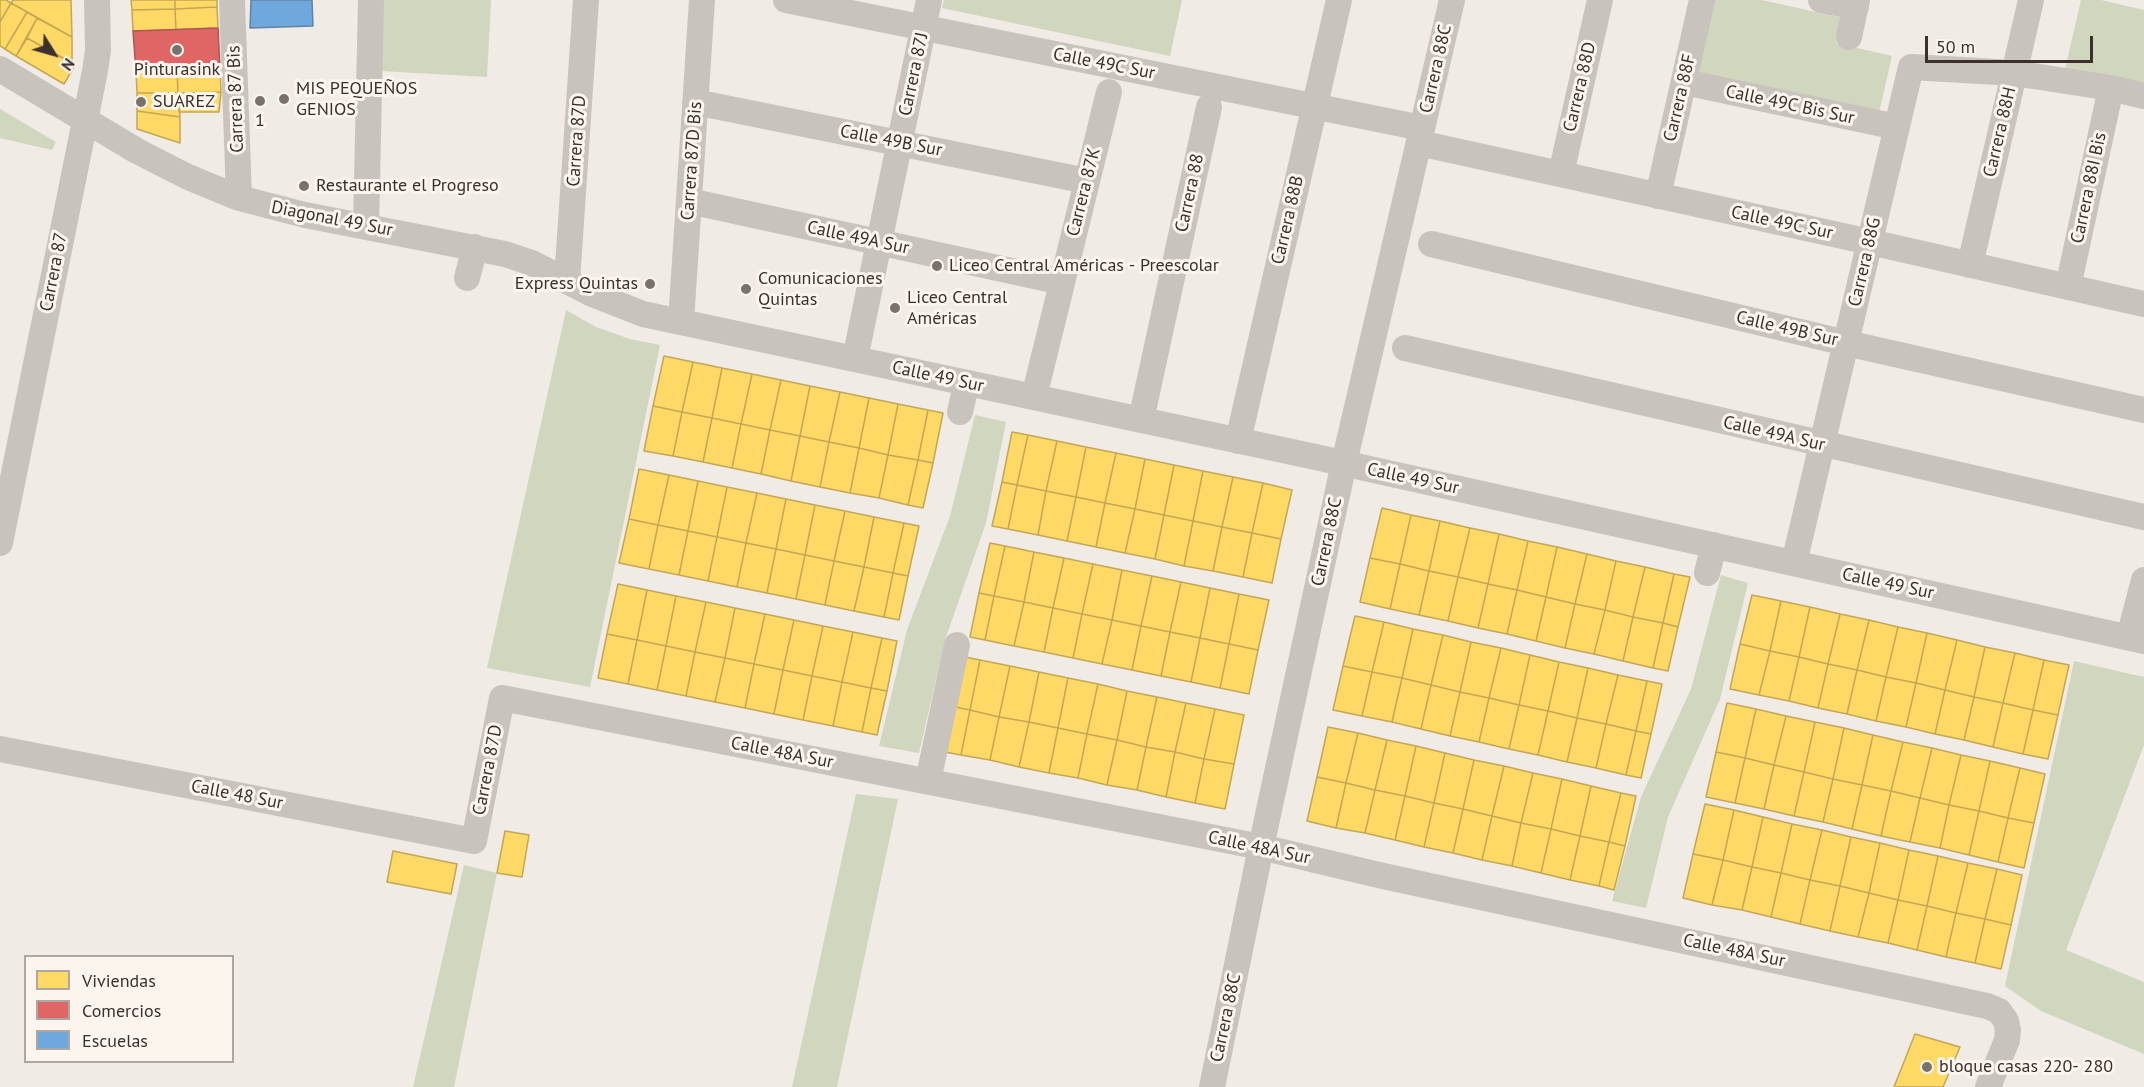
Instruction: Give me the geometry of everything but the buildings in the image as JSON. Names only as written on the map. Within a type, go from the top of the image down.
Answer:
[{"type":"street","name":"Carrera 87","points":[[0,543],[99,50],[97,0]]},
{"type":"street","name":"Carrera 87 Bis","points":[[232,0],[239,198]]},
{"type":"street","points":[[366,226],[370,0]]},
{"type":"street","name":"Carrera 87D","points":[[567,281],[586,0]]},
{"type":"street","name":"Carrera 87D Bis","points":[[681,322],[702,0]]},
{"type":"street","name":"Calle 49C Sur","points":[[786,0],[1315,106],[1561,174],[2144,304]]},
{"type":"street","name":"Carrera 87J","points":[[855,359],[930,0]]},
{"type":"street","name":"Carrera 88B","points":[[1238,441],[1339,0]]},
{"type":"street","name":"Carrera 88C","points":[[1212,1087],[1344,464],[1452,0]]},
{"type":"street","name":"Carrera 88D","points":[[1561,174],[1600,0]]},
{"type":"street","name":"Carrera 88F","points":[[1658,196],[1702,0]]},
{"type":"street","points":[[1821,0],[1857,4],[1849,37]]},
{"type":"street","name":"Carrera 88H","points":[[1970,265],[2031,0]]},
{"type":"street","name":"Carrera 88G","points":[[1794,563],[1911,67],[2014,73]]},
{"type":"street","name":"Diagonal 49 Sur","points":[[0,69],[137,151],[178,172],[239,198],[293,213],[475,247],[532,262],[615,304],[643,314],[681,322]]},
{"type":"street","points":[[2014,73],[2111,88],[2144,96]]},
{"type":"street","name":"Calle 49C Bis Sur","points":[[1684,82],[1897,127]]},
{"type":"street","name":"Carrera 88I Bis","points":[[2068,287],[2111,88]]},
{"type":"street","name":"Carrera 87K","points":[[1034,397],[1109,92]]},
{"type":"street","name":"Calle 49B Sur","points":[[696,102],[1087,181]]},
{"type":"street","name":"Carrera 88","points":[[1141,420],[1209,107]]},
{"type":"street","name":"Calle 49A Sur","points":[[689,201],[1062,282]]},
{"type":"street","name":"Calle 49B Sur","points":[[1431,244],[1846,343],[2144,410]]},
{"type":"street","points":[[467,278],[475,247]]},
{"type":"street","name":"Calle 49 Sur","points":[[681,322],[1344,464],[2137,639]]},
{"type":"street","name":"Calle 49A Sur","points":[[1405,348],[2144,517]]},
{"type":"street","points":[[960,412],[963,382]]},
{"type":"street","points":[[1707,573],[1714,545]]},
{"type":"street","points":[[2137,639],[2144,580]]},
{"type":"street","points":[[928,782],[957,645]]},
{"type":"street","name":"Carrera 87D","points":[[474,841],[502,698]]},
{"type":"street","name":"Calle 48A Sur","points":[[502,698],[1261,848],[1652,921],[1987,1006],[1999,1011],[2006,1021],[2007,1040],[1988,1087]]},
{"type":"street","name":"Calle 48 Sur","points":[[0,749],[474,841]]},
{"type":"green space","points":[[381,0],[491,0],[487,77],[381,71]]},
{"type":"green space","points":[[944,0],[1182,0],[1170,56],[942,8]]},
{"type":"green space","points":[[1714,0],[1762,0],[1842,18],[1836,43],[1892,56],[1878,117],[1696,76]]},
{"type":"green space","points":[[2081,0],[2101,0],[2144,10],[2144,86],[2065,69]]},
{"type":"green space","points":[[0,109],[56,142],[52,150],[0,138]]},
{"type":"green space","points":[[566,310],[596,327],[630,339],[660,345],[590,687],[487,668]]},
{"type":"green space","points":[[975,415],[1006,422],[986,523],[946,637],[919,753],[879,746],[907,630],[950,516]]},
{"type":"green space","points":[[1721,575],[1748,583],[1720,699],[1668,817],[1646,908],[1612,901],[1641,797],[1691,689]]},
{"type":"green space","points":[[2074,661],[2144,677],[2144,745],[2066,950],[2144,982],[2144,1054],[2041,1011],[2005,986]]},
{"type":"green space","points":[[856,794],[898,799],[837,1087],[792,1087]]},
{"type":"green space","points":[[464,865],[497,873],[454,1087],[413,1087]]},
{"type":"place","name":"Pinturasink","points":[[177,50]]},
{"type":"place","name":"MIS PEQUEÑOS GENIOS","points":[[284,99]]},
{"type":"place","name":"1","points":[[260,101]]},
{"type":"place","name":"SUAREZ","points":[[141,102]]},
{"type":"place","name":"Restaurante el Progreso","points":[[304,186]]},
{"type":"place","name":"Liceo Central Américas - Preescolar","points":[[937,266]]},
{"type":"place","name":"Express Quintas","points":[[650,284]]},
{"type":"place","name":"Comunicaciones Quintas","points":[[746,289]]},
{"type":"place","name":"Liceo Central Américas","points":[[895,308]]},
{"type":"place","name":"bloque casas 220- 280","points":[[1927,1067]]}]
